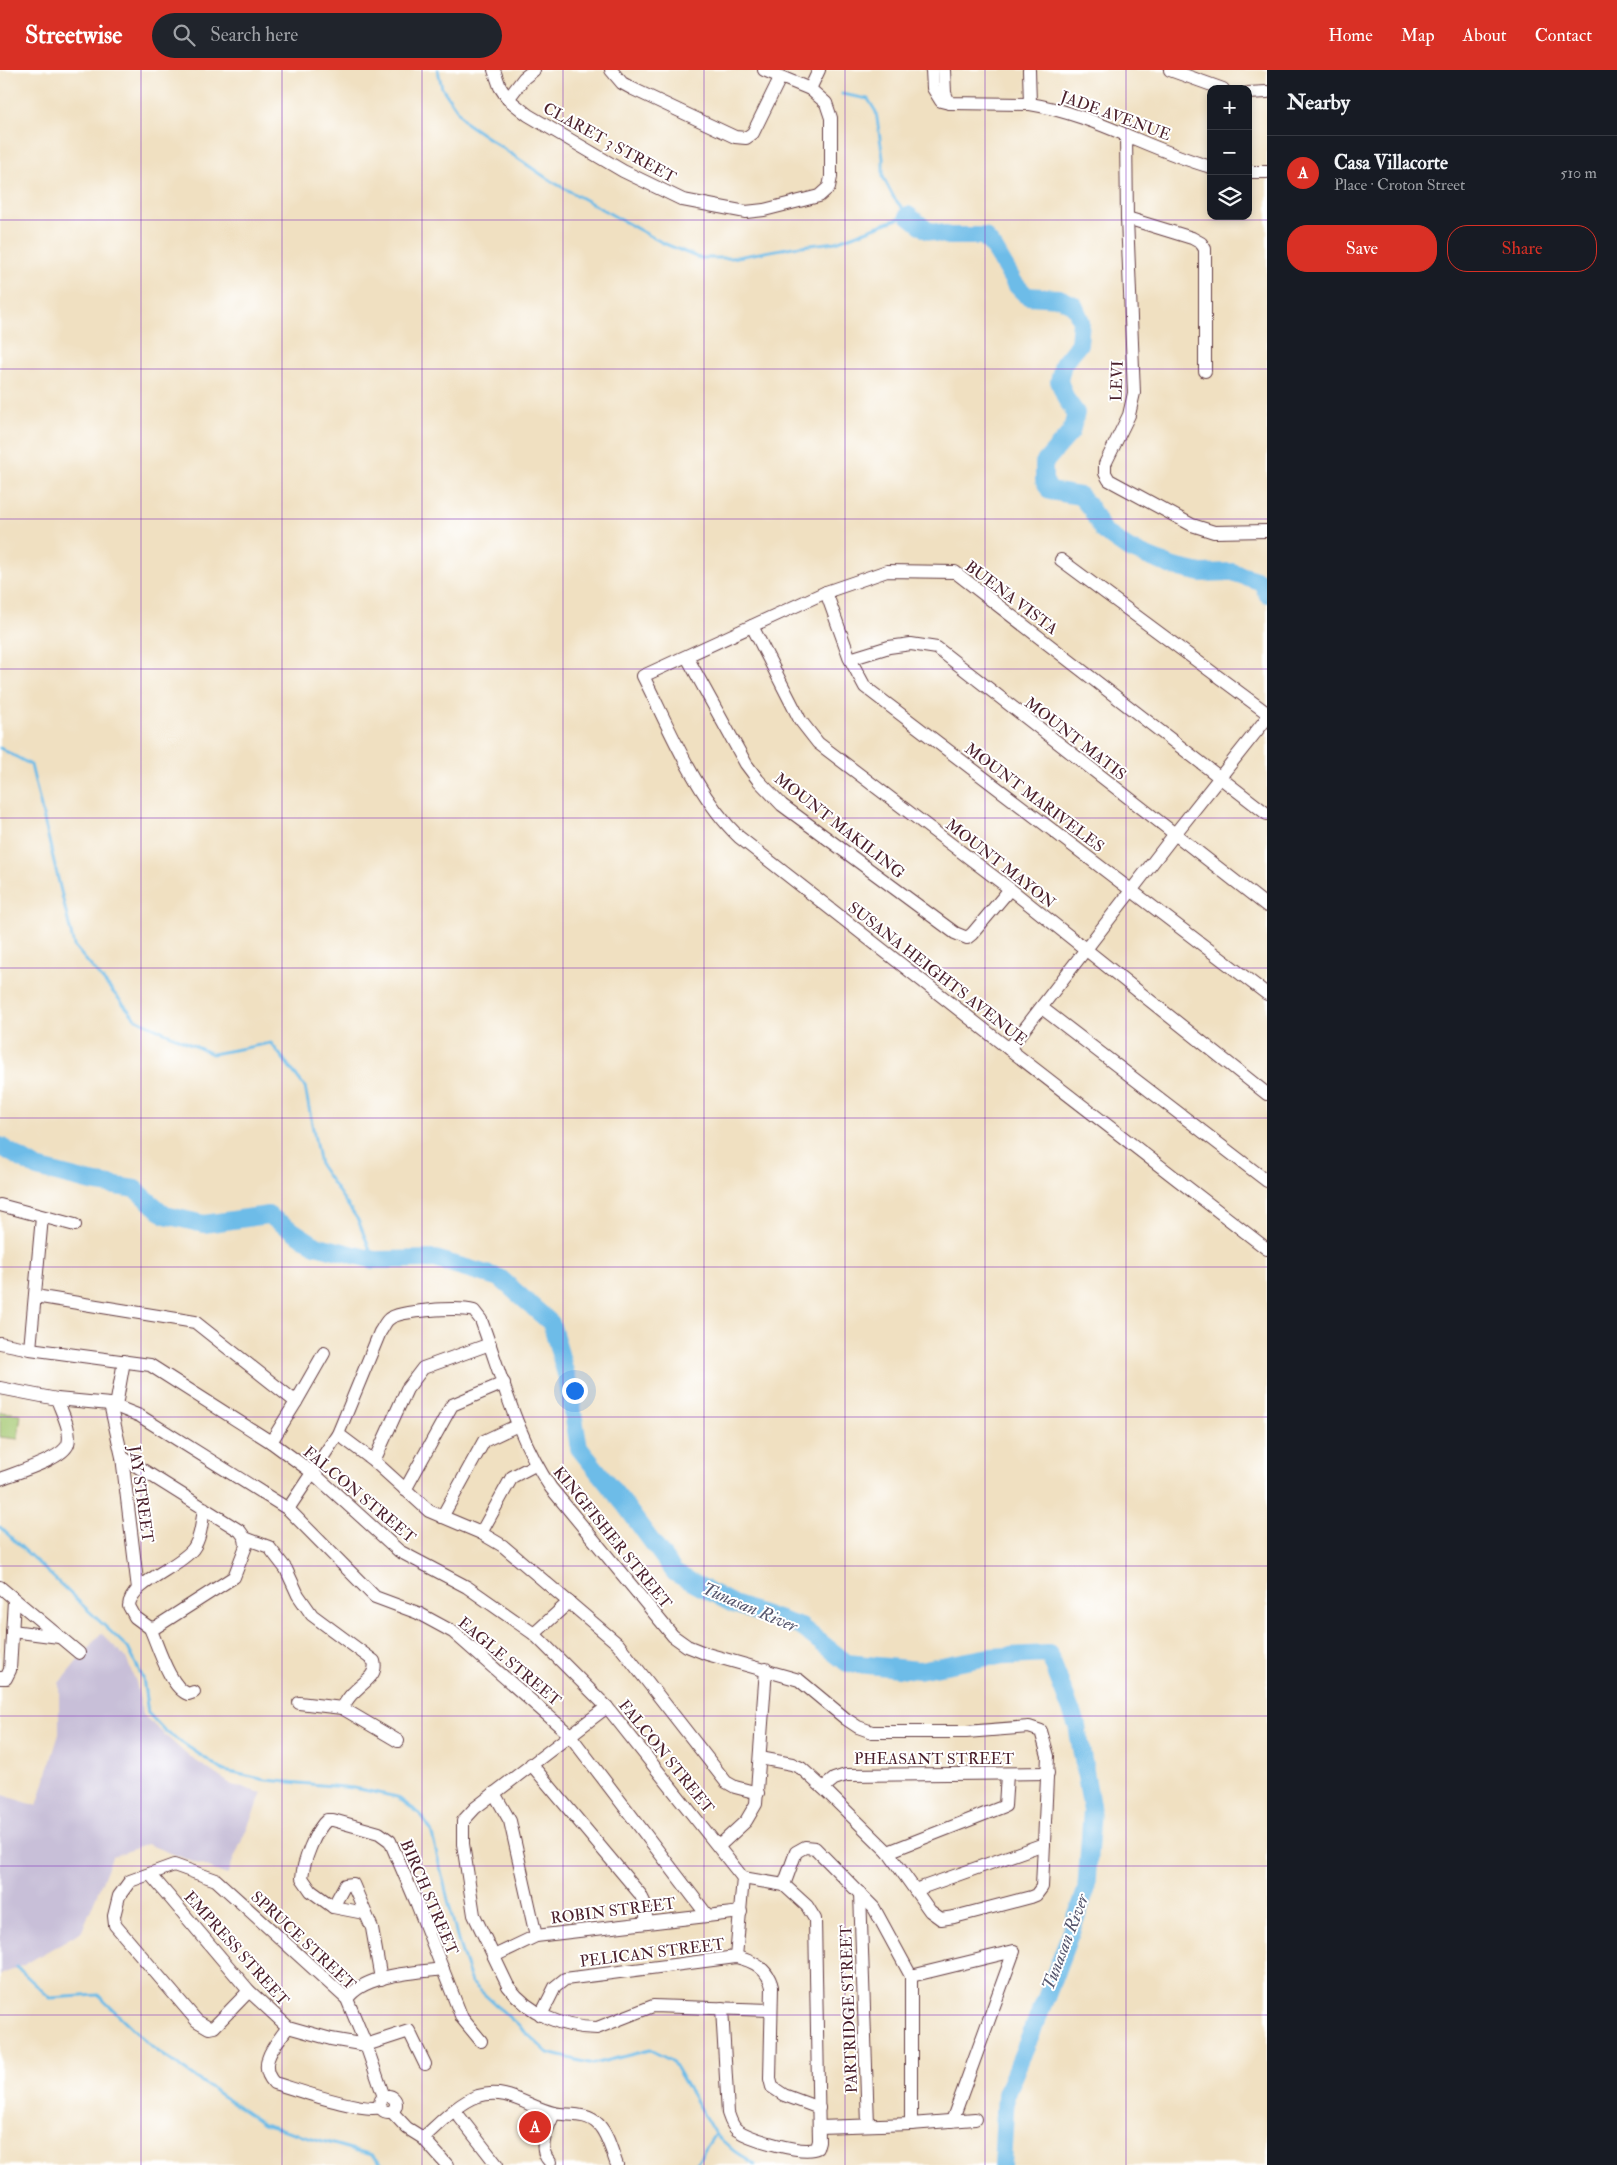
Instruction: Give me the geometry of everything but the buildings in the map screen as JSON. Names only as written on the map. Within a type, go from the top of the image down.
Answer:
[{"type":"street","points":[[494,70],[500,87],[508,99],[524,78],[534,70]]},
{"type":"street","points":[[611,70],[622,82],[633,89],[735,137],[746,138],[753,133],[780,78]]},
{"type":"street","points":[[764,70],[810,89],[819,70]]},
{"type":"street","points":[[932,70],[933,88],[938,98],[949,103]]},
{"type":"street","points":[[944,70],[945,93],[949,103]]},
{"type":"street","points":[[1029,70],[1030,104]]},
{"type":"street","points":[[1170,70],[1212,85]]},
{"type":"street","name":"CLARET 3 STREET","points":[[508,99],[528,115],[623,171],[668,194],[683,200],[746,212],[764,210],[819,196],[828,187],[831,177],[830,118],[826,103],[810,89]]},
{"type":"street","points":[[1252,92],[1267,92]]},
{"type":"street","name":"JADE AVENUE","points":[[949,103],[1030,104],[1073,114],[1207,165]]},
{"type":"street","name":"LEVI","points":[[1126,135],[1127,218],[1134,393],[1129,415],[1105,464],[1105,473],[1110,480],[1192,525],[1214,532],[1267,531]]},
{"type":"street","points":[[1252,172],[1267,172]]},
{"type":"street","points":[[1127,218],[1192,238],[1201,242],[1205,249],[1205,371]]},
{"type":"street","points":[[1061,560],[1267,713]]},
{"type":"street","name":"BUENA VISTA","points":[[643,676],[826,592],[888,571],[955,572],[1267,814]]},
{"type":"street","name":"MOUNT MARIVELES","points":[[826,592],[850,659],[865,687],[1267,994]]},
{"type":"street","name":"MOUNT MAYON","points":[[752,626],[800,720],[818,743],[1086,949],[1267,1094]]},
{"type":"street","name":"MOUNT MATIS","points":[[850,659],[896,646],[911,644],[937,648],[1267,906]]},
{"type":"street","name":"MOUNT MAKILING","points":[[687,657],[746,764],[770,793],[782,805],[955,934],[967,938],[1010,890]]},
{"type":"street","name":"SUSANA HEIGHTS AVENUE","points":[[643,676],[707,800],[722,820],[746,843],[1008,1050],[1267,1249]]},
{"type":"street","points":[[1008,1050],[1267,718]]},
{"type":"street","points":[[1042,1008],[1267,1181]]},
{"type":"street","points":[[0,1205],[75,1226]]},
{"type":"street","points":[[30,1349],[42,1217]]},
{"type":"street","points":[[35,1296],[195,1322],[296,1402]]},
{"type":"street","name":"KINGFISHER STREET","points":[[288,1509],[338,1434],[380,1332],[388,1319],[401,1314],[467,1309],[478,1315],[534,1465],[550,1488],[673,1636],[687,1646],[707,1654],[766,1669],[799,1680],[846,1719],[858,1727],[872,1732],[966,1732],[1029,1727],[1042,1731],[1048,1756],[1048,1773]]},
{"type":"street","name":"FALCON STREET","points":[[0,1342],[30,1349],[150,1365],[271,1442],[313,1473],[399,1551],[467,1587],[534,1634],[607,1707],[744,1878]]},
{"type":"street","points":[[374,1461],[407,1390],[423,1368],[490,1344]]},
{"type":"street","points":[[271,1442],[324,1353]]},
{"type":"street","points":[[113,1405],[124,1361]]},
{"type":"street","points":[[405,1490],[452,1405],[504,1382]]},
{"type":"street","name":"EAGLE STREET","points":[[0,1388],[57,1399],[113,1405],[140,1416],[288,1509],[375,1597],[418,1614],[453,1632],[570,1734],[707,1915]]},
{"type":"street","points":[[0,1479],[41,1464],[62,1452],[68,1444],[64,1419],[57,1399]]},
{"type":"street","name":"JAY STREET","points":[[113,1405],[122,1457],[138,1588]]},
{"type":"street","points":[[442,1517],[484,1441],[518,1425]]},
{"type":"street","points":[[338,1434],[374,1461],[418,1503],[442,1517],[481,1533],[503,1546],[569,1602],[622,1648],[724,1780],[735,1787],[758,1793]]},
{"type":"street","points":[[122,1457],[240,1531],[245,1538],[246,1546],[234,1577],[156,1627],[150,1628]]},
{"type":"street","points":[[481,1533],[512,1476],[534,1465]]},
{"type":"street","points":[[194,1692],[188,1694],[182,1692],[175,1685],[150,1628],[136,1617],[129,1606],[131,1596],[138,1588],[180,1561],[195,1547],[204,1508]]},
{"type":"street","points":[[245,1538],[269,1547],[286,1569],[298,1595],[312,1615],[374,1660],[376,1668],[366,1683],[355,1690],[342,1708]]},
{"type":"street","points":[[0,1587],[79,1653]]},
{"type":"street","points":[[3,1678],[10,1670],[14,1600]]},
{"type":"street","points":[[534,1634],[569,1602]]},
{"type":"street","points":[[12,1631],[60,1637]]},
{"type":"street","points":[[719,1846],[752,1813],[758,1793],[766,1669]]},
{"type":"street","points":[[299,1703],[342,1708],[398,1741]]},
{"type":"street","points":[[607,1707],[494,1793],[468,1814],[463,1821],[463,1844],[474,1915],[508,1986],[515,1996],[532,2011],[560,2022],[587,2028],[597,2028],[653,2006],[771,2010]]},
{"type":"street","points":[[760,1758],[792,1764],[800,1768],[823,1788],[888,1852],[930,1911],[940,1919],[954,1918],[1036,1895],[1042,1887],[1048,1773]]},
{"type":"street","points":[[531,1764],[640,1894],[644,1902],[647,1923]]},
{"type":"street","name":"PHEASANT STREET","points":[[823,1788],[834,1779],[846,1775],[1048,1773]]},
{"type":"street","points":[[888,1852],[1005,1806],[1007,1774]]},
{"type":"street","points":[[494,1793],[510,1821],[536,1936]]},
{"type":"street","name":"BIRCH STREET","points":[[364,1912],[332,1907],[311,1891],[302,1878],[305,1861],[323,1824],[327,1820],[333,1820],[386,1836],[390,1841],[462,2018],[480,2041]]},
{"type":"street","points":[[915,1890],[1044,1844]]},
{"type":"street","points":[[784,1886],[796,1852],[805,1848],[815,1848],[874,1908],[911,1976],[911,2124]]},
{"type":"street","name":"SPRUCE STREET","points":[[249,1991],[219,2023],[209,2028],[202,2025],[115,1925],[114,1916],[119,1896],[130,1880],[170,1866],[178,1866],[216,1880],[347,1999],[366,2045],[382,2102],[392,2097],[397,2106],[392,2112],[406,2128],[423,2138]]},
{"type":"street","name":"EMPRESS STREET","points":[[150,1874],[249,1991],[288,2027],[331,2039],[366,2045]]},
{"type":"street","points":[[722,2008],[728,2113],[734,2126],[738,2131],[772,2145],[809,2150],[817,2148],[819,2126],[815,1919],[807,1906],[784,1886],[744,1878],[736,1957]]},
{"type":"street","points":[[332,1907],[340,1891],[349,1883],[353,1884],[372,1928],[381,1978]]},
{"type":"street","name":"PARTRIDGE STREET","points":[[860,1892],[868,2124]]},
{"type":"street","name":"ROBIN STREET","points":[[494,1956],[536,1936],[740,1912]]},
{"type":"street","points":[[911,1976],[1014,1951],[952,2121]]},
{"type":"street","name":"PELICAN STREET","points":[[541,2015],[555,1987],[566,1979],[736,1957],[755,1964],[764,1970],[769,1977],[772,1987],[770,2079],[772,2087],[784,2095],[818,2108]]},
{"type":"street","points":[[347,1999],[362,1984],[381,1978],[443,1969]]},
{"type":"street","points":[[288,2027],[268,2054],[266,2063],[268,2077],[274,2083],[357,2106],[375,2108],[382,2102]]},
{"type":"street","points":[[366,2045],[409,2030],[425,2064]]},
{"type":"street","points":[[446,2165],[423,2138],[455,2111],[476,2097],[501,2094],[516,2097],[554,2113],[588,2117],[603,2130],[617,2165]]},
{"type":"street","points":[[455,2111],[497,2165]]},
{"type":"street","points":[[550,2162],[544,2156],[542,2148],[554,2113]]},
{"type":"street","points":[[819,2126],[911,2124],[975,2119]]},
{"type":"shaded area","points":[[101,1633],[126,1658],[136,1682],[143,1715],[187,1755],[232,1785],[262,1793],[227,1875],[147,1844],[112,1857],[82,1931],[22,1966],[0,1975],[0,1794],[37,1806],[59,1734],[59,1683]]},
{"type":"green space","points":[[0,1412],[21,1414],[18,1439],[0,1437]]},
{"type":"waterway","points":[[438,70],[442,88],[466,123],[551,181],[663,243],[699,258],[731,258],[793,247],[836,242],[908,215],[894,198],[883,177],[883,158],[876,112],[868,99],[842,94]]},
{"type":"waterway","points":[[908,215],[927,230],[949,236],[984,236],[994,248],[1015,284],[1027,296],[1059,298],[1074,305],[1081,321],[1079,344],[1063,364],[1059,381],[1066,399],[1076,413],[1071,432],[1044,463],[1044,480],[1050,491],[1080,496],[1091,509],[1103,531],[1129,549],[1174,567],[1201,573],[1232,572],[1262,582],[1267,594]]},
{"type":"waterway","points":[[0,748],[31,765],[74,946],[136,1019],[212,1054],[271,1043],[305,1087],[320,1165],[358,1220],[374,1260]]},
{"type":"waterway","name":"Tunasan River","points":[[0,1146],[37,1168],[91,1182],[135,1189],[165,1215],[204,1224],[268,1215],[315,1245],[374,1260],[435,1259],[500,1278],[551,1323],[567,1378],[579,1448],[624,1504],[675,1573],[733,1604],[801,1627],[847,1663],[919,1670],[989,1657],[1049,1654],[1077,1726],[1092,1810],[1086,1891],[1046,1998],[1006,2094],[1002,2165]]},
{"type":"waterway","points":[[0,1527],[128,1648],[143,1678],[148,1713],[166,1732],[224,1771],[266,1780],[354,1788],[397,1797],[420,1814],[431,1830],[458,1941],[472,1983],[548,2053],[593,2064],[650,2050],[672,2061],[715,2134],[734,2151],[755,2165]]},
{"type":"waterway","points":[[17,1967],[50,1998],[98,1995],[153,2048],[263,2124],[372,2155],[383,2165]]},
{"type":"waterway","points":[[695,2165],[715,2134]]},
{"type":"place","name":"Casa Villacorte","points":[[535,2127]]}]
